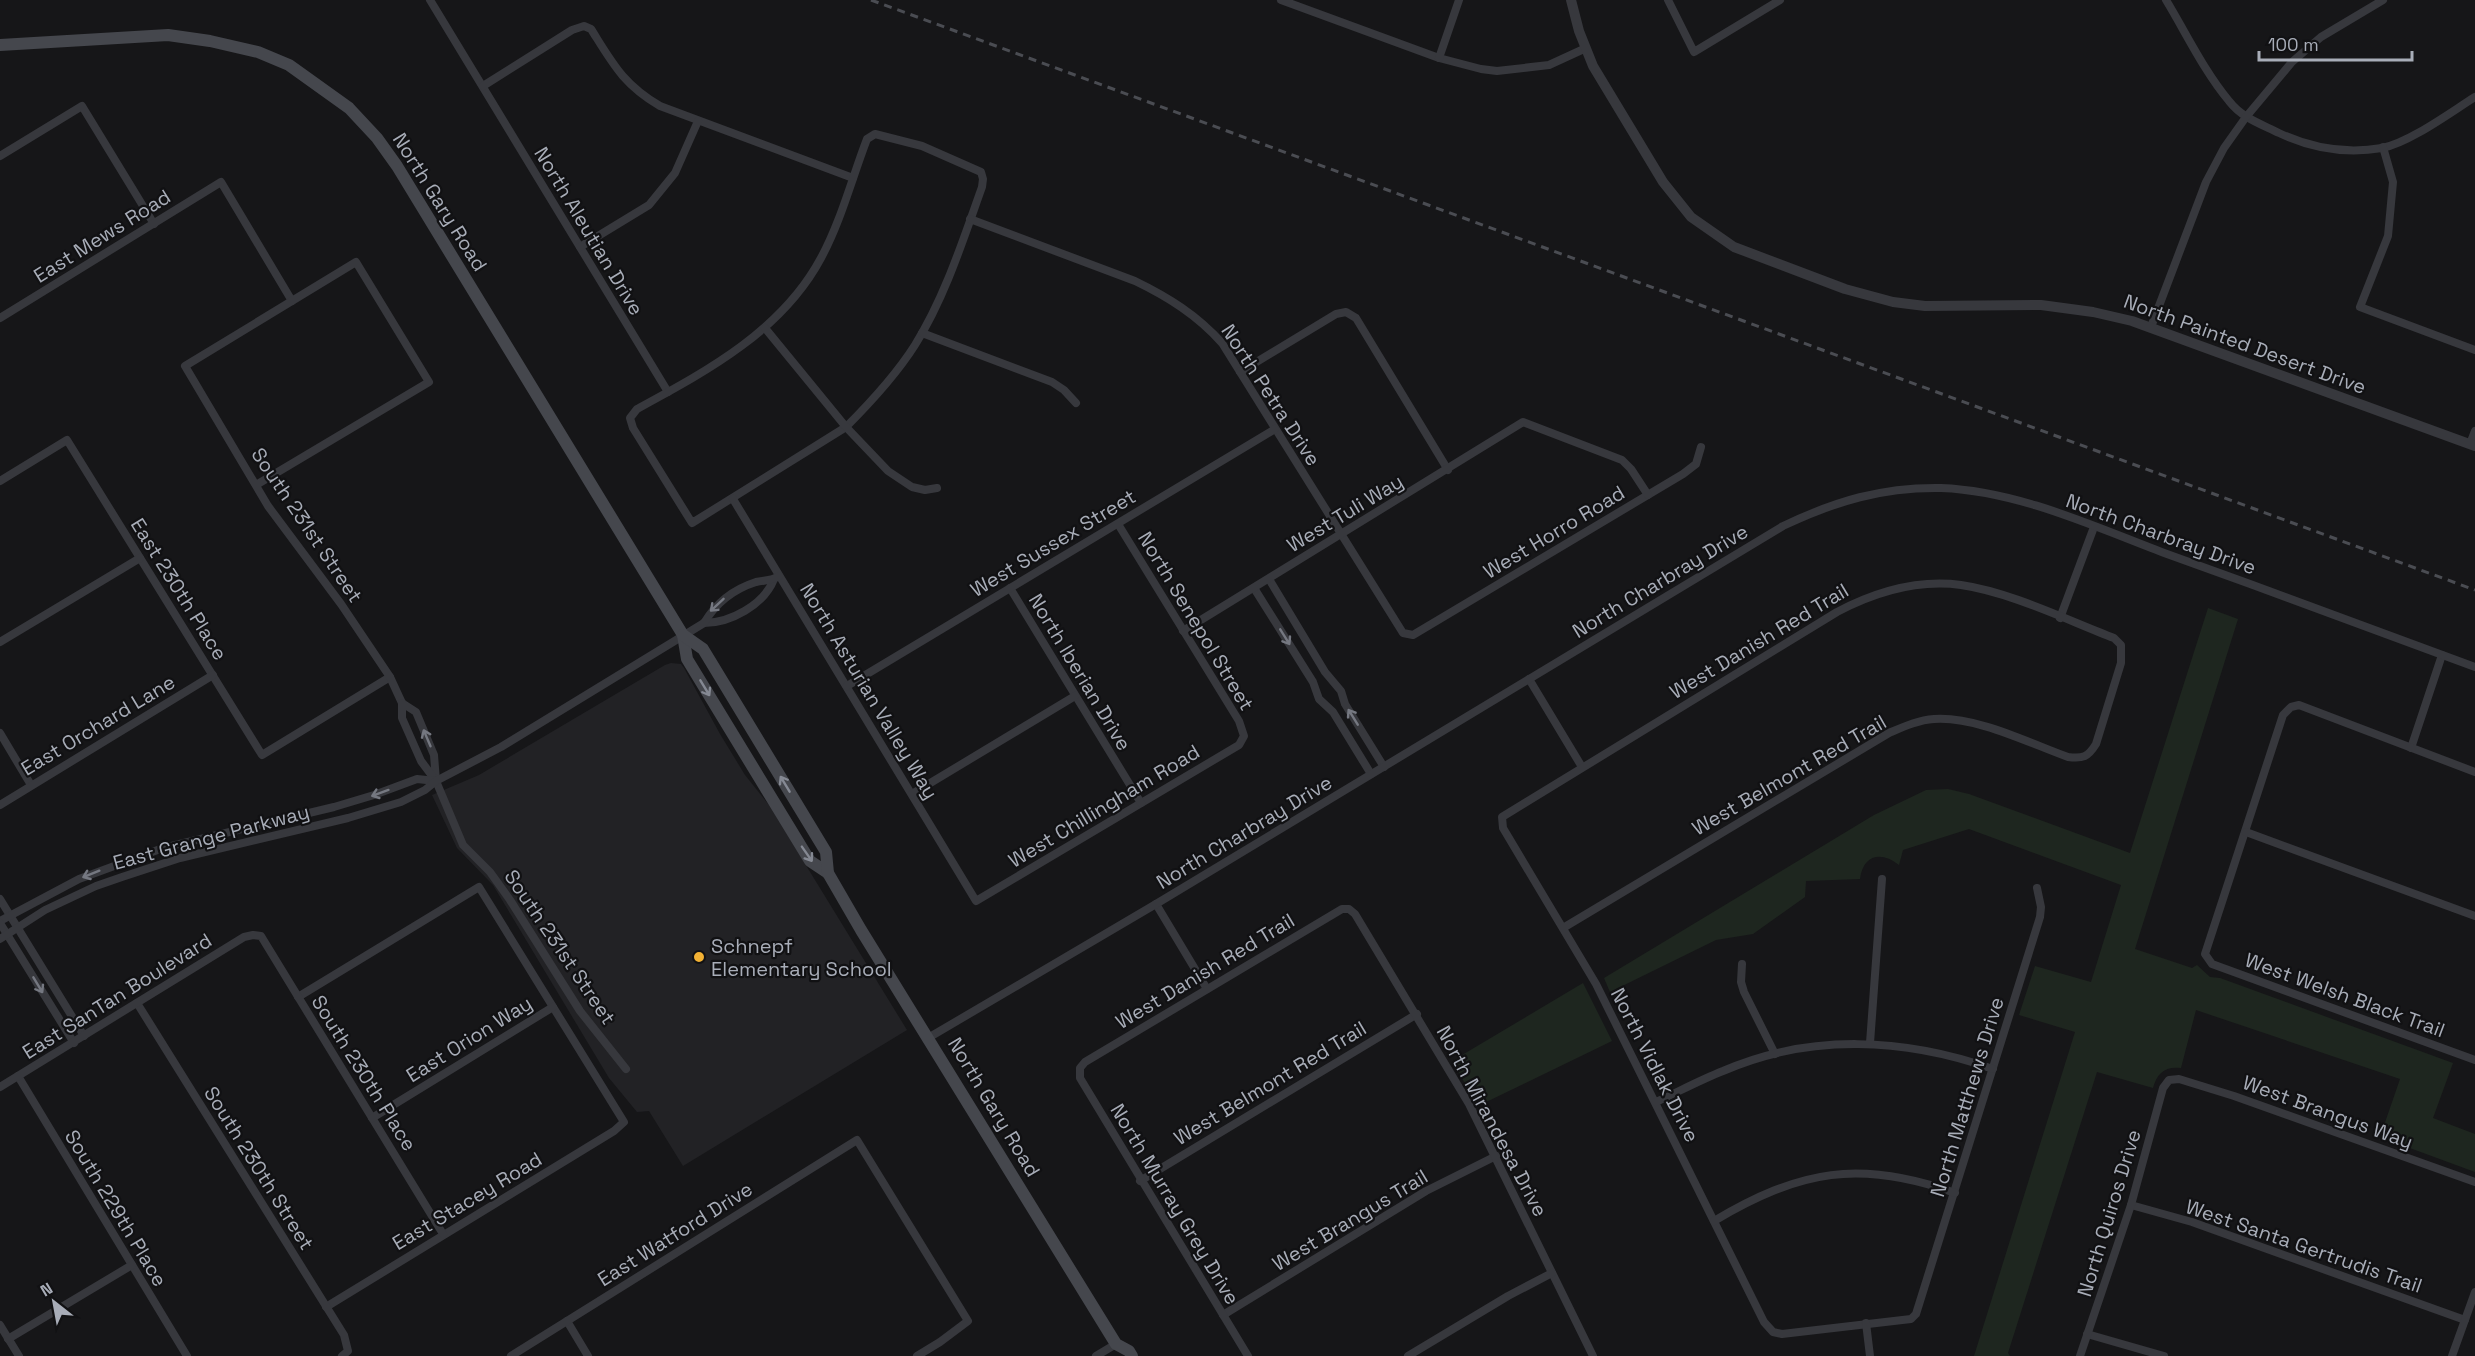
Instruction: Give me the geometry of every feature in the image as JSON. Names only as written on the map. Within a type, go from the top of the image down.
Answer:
[{"type":"main road","name":"North Gary Road","points":[[0,45],[168,35],[210,41],[258,52],[289,65],[349,108],[377,138],[398,166],[683,635],[687,659],[810,861],[828,873],[1116,1350],[1129,1351],[1132,1356]]},
{"type":"main road","name":"North Gary Road","points":[[683,635],[703,649],[826,852],[828,873]]},
{"type":"street","name":"North Aleutian Drive","points":[[430,0],[668,392]]},
{"type":"street","points":[[1281,0],[1439,58],[1466,66],[1497,71],[1549,64],[1586,48]]},
{"type":"street","points":[[1439,58],[1459,0]]},
{"type":"street","name":"North Painted Desert Drive","points":[[1571,0],[1586,48],[1606,88],[1672,195],[1691,217],[1734,247],[1845,290],[1893,302],[1925,306],[2041,305],[2112,316],[2151,327],[2473,445]]},
{"type":"street","points":[[1668,0],[1694,52],[1780,0]]},
{"type":"street","points":[[2166,0],[2230,102],[2246,117],[2297,141],[2319,147],[2346,150],[2383,147],[2415,133],[2475,97]]},
{"type":"street","points":[[2151,327],[2206,182],[2224,148],[2246,117],[2292,62],[2321,37],[2383,0]]},
{"type":"street","points":[[483,86],[572,30],[584,26],[591,29],[616,69],[637,92],[660,106],[853,178]]},
{"type":"street","points":[[0,156],[82,106],[154,224]]},
{"type":"street","points":[[580,247],[649,205],[675,173],[698,121]]},
{"type":"street","points":[[875,134],[922,146],[981,172],[982,187],[970,219],[938,302],[922,333],[882,388],[846,427],[692,523],[633,428],[630,418],[637,409],[740,348],[765,328],[807,282],[821,257],[867,139],[875,134]]},
{"type":"street","points":[[2383,147],[2393,182],[2388,236],[2360,306],[2475,350]]},
{"type":"street","name":"East Mews Road","points":[[0,318],[221,182],[292,301]]},
{"type":"street","name":"North Petra Drive","points":[[970,219],[1157,291],[1205,324],[1222,343],[1398,627],[1403,633],[1413,635]]},
{"type":"street","points":[[256,485],[429,381],[356,262],[292,301]]},
{"type":"street","name":"South 231st Street","points":[[292,301],[185,366],[274,514],[341,604],[390,676],[402,703],[402,718],[421,761],[436,781],[463,844],[490,872],[579,1011],[626,1069]]},
{"type":"street","points":[[1240,372],[1336,314],[1346,312],[1356,318],[1448,470]]},
{"type":"street","points":[[765,328],[846,427],[888,471],[912,487],[925,490],[937,488]]},
{"type":"street","points":[[922,333],[1052,382],[1064,390],[1076,403]]},
{"type":"street","name":"West Tuli Way","points":[[1183,631],[1523,422],[1622,460],[1631,469],[1648,495]]},
{"type":"street","name":"West Sussex Street","points":[[847,686],[1275,429]]},
{"type":"street","points":[[2473,445],[2475,431]]},
{"type":"street","name":"East 230th Place","points":[[0,481],[67,440],[262,755],[390,676]]},
{"type":"street","name":"West Horro Road","points":[[1413,635],[1683,474],[1696,464],[1701,447]]},
{"type":"street","name":"North Charbray Drive","points":[[928,1038],[1156,904],[1783,526],[1818,509],[1855,497],[1916,488],[1972,491],[2002,496],[2094,526],[2475,667]]},
{"type":"street","name":"North Asturian Valley Way","points":[[733,499],[776,578],[847,686],[976,901]]},
{"type":"street","name":"North Senepol Street","points":[[1118,524],[1239,722],[1244,736]]},
{"type":"street","points":[[2060,618],[2094,526]]},
{"type":"street","points":[[0,642],[140,558]]},
{"type":"street","points":[[776,578],[769,591],[743,614],[717,623],[704,622],[711,611],[730,592],[756,582],[776,578]]},
{"type":"street","points":[[1269,579],[1325,672],[1341,691],[1345,705],[1384,767]]},
{"type":"street","name":"West Danish Red Trail","points":[[1502,817],[1837,612],[1862,599],[1887,590],[1909,586],[1960,585],[2007,598],[2114,638],[2121,645],[2121,663],[2096,744],[2090,754],[2082,758]]},
{"type":"street","name":"North Iberian Drive","points":[[1010,588],[1141,803]]},
{"type":"street","points":[[1254,588],[1313,682],[1319,699],[1333,711],[1371,774]]},
{"type":"street","points":[[740,590],[746,595],[749,607]]},
{"type":"street","name":"East Grange Parkway","points":[[4,937],[45,910],[96,886],[180,858],[357,815],[425,790],[436,781],[501,747],[704,622]]},
{"type":"street","points":[[2411,748],[2442,655]]},
{"type":"street","name":"East Orchard Lane","points":[[0,805],[213,675]]},
{"type":"street","points":[[1315,691],[1320,682],[1331,678]]},
{"type":"street","points":[[1528,679],[1582,767]]},
{"type":"street","points":[[912,794],[1075,696]]},
{"type":"street","name":"South 231st Street","points":[[402,703],[416,712],[434,755],[436,781]]},
{"type":"street","points":[[2475,772],[2299,705],[2291,707],[2283,715],[2246,832],[2475,916]]},
{"type":"street","name":"West Belmont Red Trail","points":[[1563,928],[1889,733],[1911,724],[1933,719],[1975,724],[2068,757],[2082,758]]},
{"type":"street","points":[[0,734],[31,785]]},
{"type":"street","name":"West Chillingham Road","points":[[976,901],[1239,745],[1244,736]]},
{"type":"street","name":"East Grange Parkway","points":[[0,922],[79,879],[163,848],[334,807],[417,779],[436,781]]},
{"type":"street","name":"North Vidlak Drive","points":[[1502,817],[1503,828],[1596,984],[1764,1322],[1773,1332],[1782,1334],[1866,1323]]},
{"type":"street","name":"West Welsh Black Trail","points":[[2246,832],[2206,951],[2206,958],[2212,964],[2475,1060]]},
{"type":"street","points":[[1870,1043],[1882,879]]},
{"type":"street","name":"South 231st Street","points":[[298,997],[479,887],[624,1122]]},
{"type":"street","name":"North Matthews Drive","points":[[1866,1323],[1911,1319],[1916,1314],[2040,917],[2041,907],[2037,888]]},
{"type":"street","points":[[0,899],[84,1036]]},
{"type":"street","points":[[1156,904],[1207,989]]},
{"type":"street","name":"West Danish Red Trail","points":[[1080,1068],[1086,1062],[1342,909],[1349,909]]},
{"type":"street","name":"North Mirandesa Drive","points":[[1349,909],[1355,914],[1417,1014],[1469,1104],[1593,1356]]},
{"type":"street","points":[[0,922],[4,937],[74,1043]]},
{"type":"street","name":"South 230th Place","points":[[253,935],[261,936],[443,1234]]},
{"type":"street","name":"East SanTan Boulevard","points":[[0,1087],[244,937],[253,935]]},
{"type":"street","points":[[1742,964],[1741,982],[1744,992],[1775,1054]]},
{"type":"street","name":"South 230th Street","points":[[137,1003],[344,1335],[345,1354]]},
{"type":"street","name":"East Orion Way","points":[[372,1118],[553,1006]]},
{"type":"street","name":"West Belmont Red Trail","points":[[1140,1181],[1417,1014]]},
{"type":"street","points":[[1656,1102],[1724,1070],[1775,1054],[1833,1044],[1870,1043],[1932,1051],[1959,1057],[1993,1069]]},
{"type":"street","name":"North Murray Grey Drive","points":[[1080,1068],[1080,1078],[1140,1181],[1248,1356]]},
{"type":"street","name":"South 229th Place","points":[[18,1077],[187,1356]]},
{"type":"street","name":"West Brangus Way","points":[[2169,1080],[2179,1079],[2234,1096],[2475,1182]]},
{"type":"street","name":"North Quiros Drive","points":[[2080,1356],[2131,1205],[2163,1088],[2169,1080]]},
{"type":"street","name":"East Stacey Road","points":[[326,1307],[614,1131],[624,1122]]},
{"type":"street","name":"East Watford Drive","points":[[512,1356],[856,1140],[968,1321],[916,1356]]},
{"type":"street","name":"West Brangus Trail","points":[[1222,1315],[1426,1191],[1496,1156]]},
{"type":"street","points":[[1714,1221],[1766,1193],[1800,1181],[1832,1175],[1864,1173],[1893,1175],[1921,1181],[1955,1193]]},
{"type":"street","name":"West Santa Gertrudis Trail","points":[[2131,1205],[2192,1222],[2465,1320]]},
{"type":"street","points":[[8,1339],[132,1265]]},
{"type":"street","points":[[1408,1356],[1508,1296],[1552,1273]]},
{"type":"street","points":[[2452,1356],[2475,1292]]},
{"type":"street","points":[[567,1321],[588,1356]]},
{"type":"street","points":[[1866,1323],[1870,1356]]},
{"type":"street","points":[[0,1325],[19,1356]]},
{"type":"street","points":[[2087,1334],[2164,1356]]},
{"type":"street","points":[[1096,1356],[1116,1350]]},
{"type":"shaded area","points":[[2208,608],[2238,619],[2135,949],[2192,968],[2197,965],[2210,977],[2220,978],[2453,1063],[2433,1118],[2475,1134],[2475,1172],[2380,1137],[2400,1079],[2196,1010],[2181,1068],[2166,1069],[2159,1075],[2153,1088],[2097,1072],[2008,1353],[2010,1356],[1974,1356],[2075,1032],[2019,1015],[2035,966],[2091,982],[2121,885],[1969,829],[1903,850],[1899,865],[1886,858],[1874,857],[1865,864],[1860,879],[1806,881],[1805,897],[1753,934],[1716,940],[1610,992],[1604,978],[1874,815],[1926,790],[1948,789],[1969,794],[2130,853]]},
{"type":"shaded area","name":"Schnepf Elementary School","points":[[671,663],[681,664],[684,668],[745,775],[769,805],[907,1030],[683,1166],[649,1111],[637,1112],[609,1078],[493,885],[457,848],[432,795],[479,775]]},
{"type":"shaded area","points":[[1583,983],[1612,1041],[1478,1106],[1452,1061]]},
{"type":"railway","points":[[871,0],[2475,590]]},
{"type":"place","name":"Schnepf Elementary School","points":[[699,957]]}]
